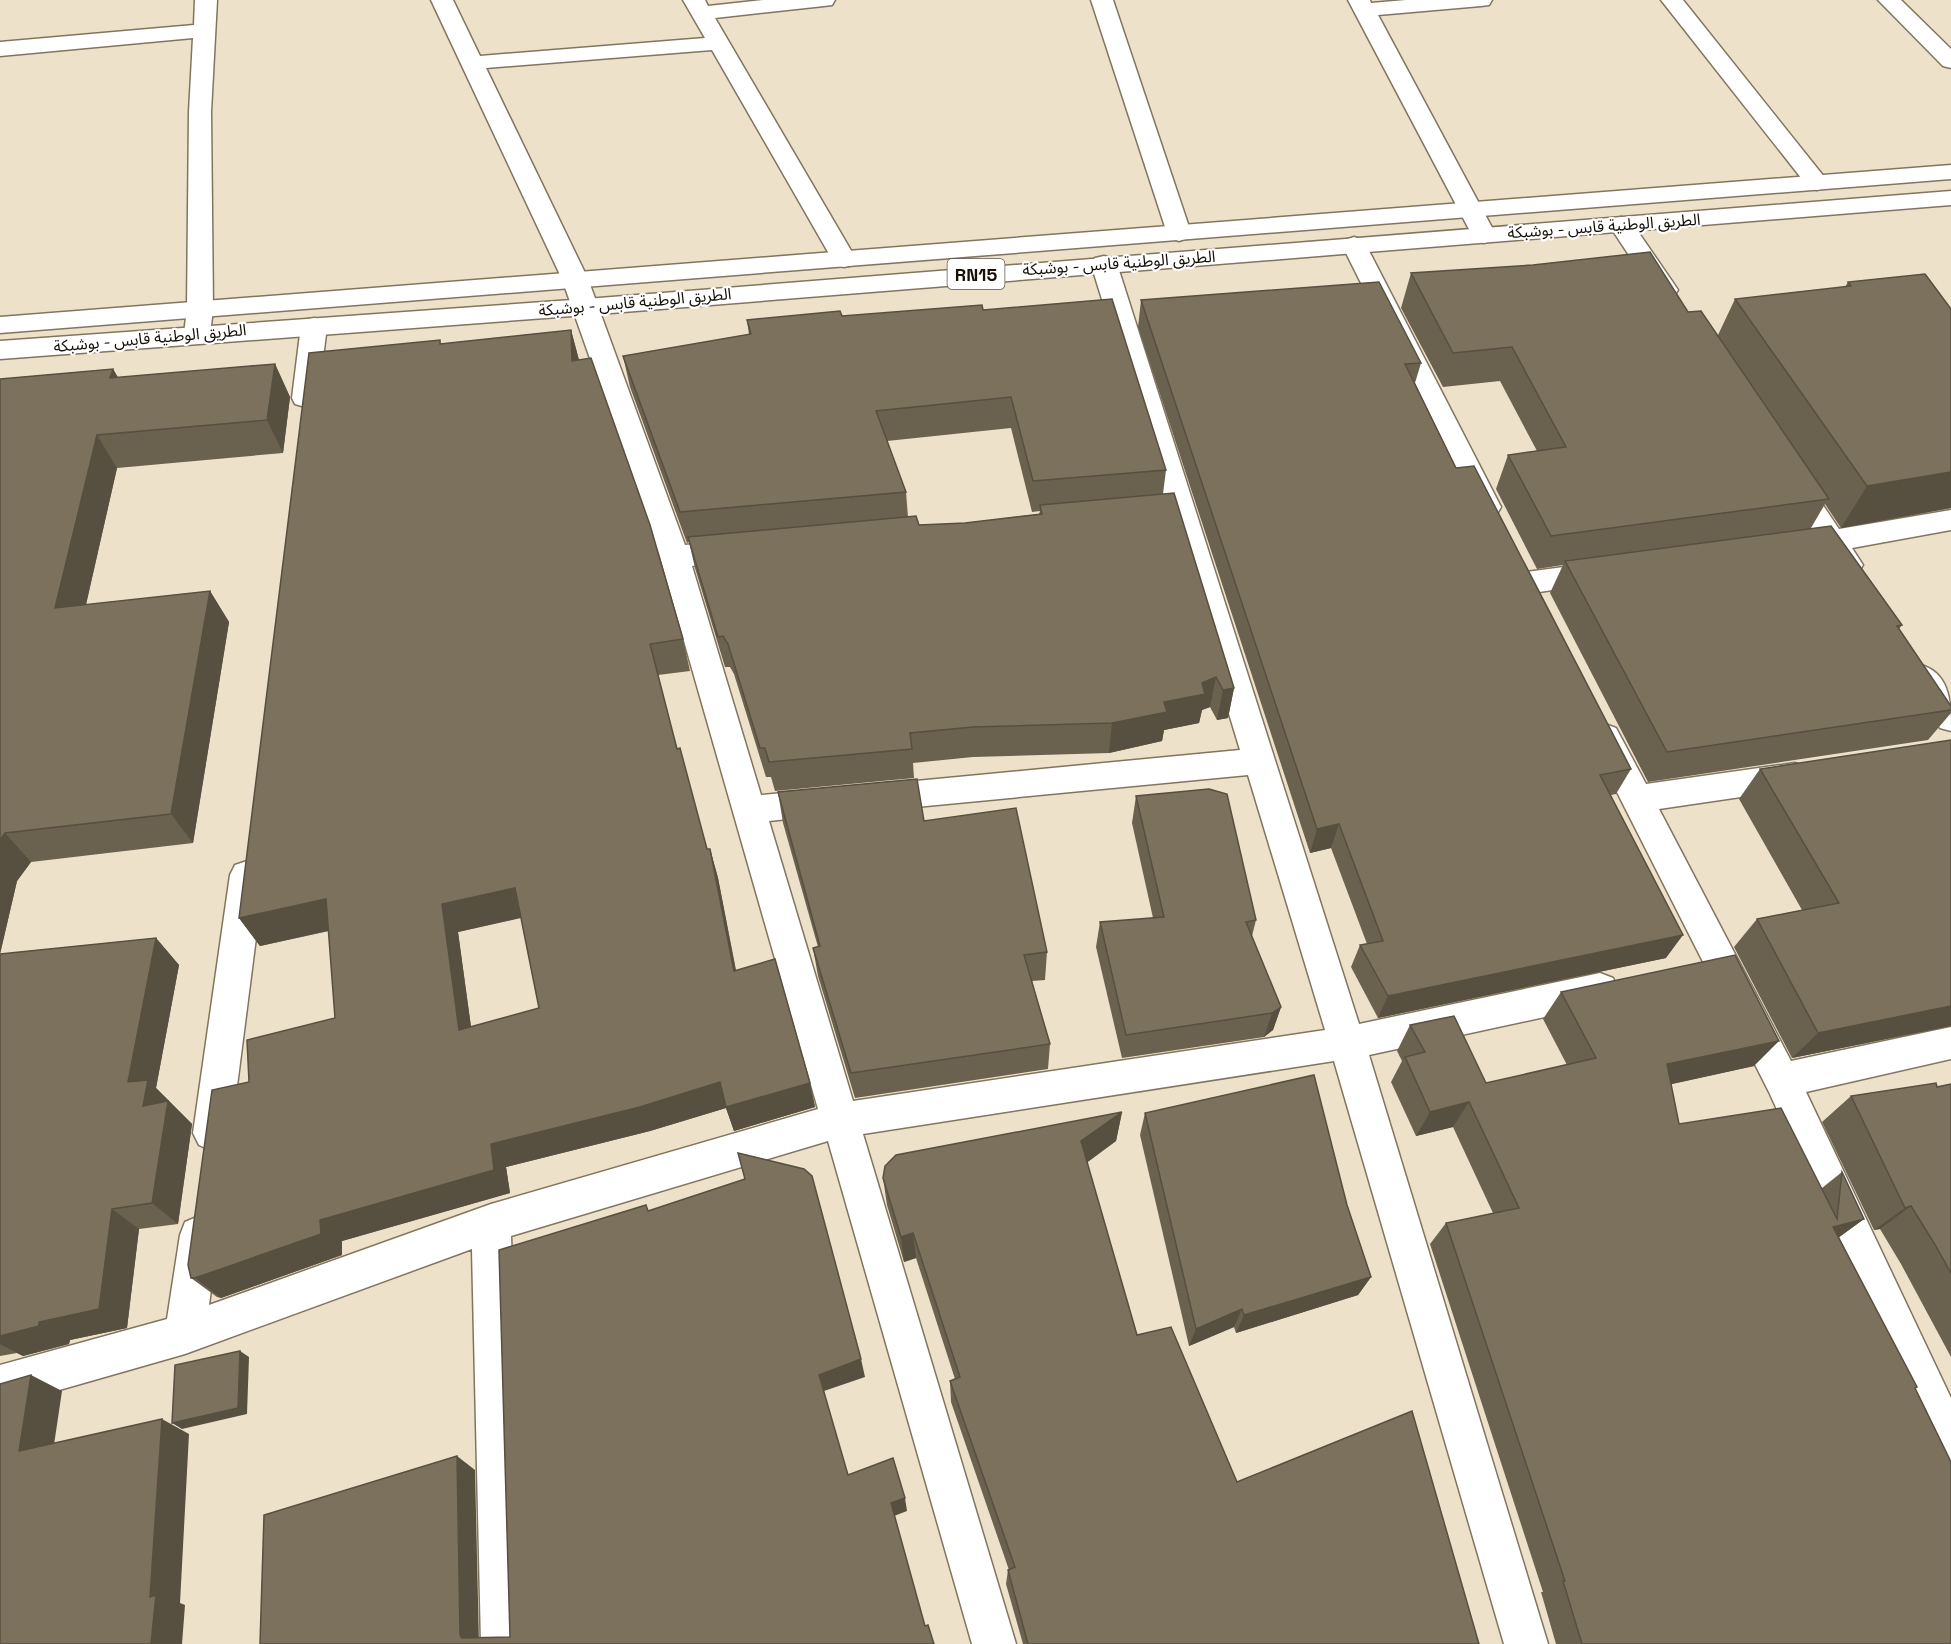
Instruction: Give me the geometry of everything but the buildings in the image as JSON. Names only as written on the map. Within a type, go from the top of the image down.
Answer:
[{"type":"street","points":[[199,322],[200,112],[206,0]]},
{"type":"street","points":[[442,0],[575,279],[675,557],[994,1644]]},
{"type":"street","points":[[824,0],[698,6],[844,259]]},
{"type":"street","points":[[1102,0],[1179,233]]},
{"type":"street","points":[[1481,0],[1361,5],[1484,235]]},
{"type":"street","points":[[1672,0],[1817,183]]},
{"type":"street","points":[[1889,0],[1951,61]]},
{"type":"street","points":[[0,49],[205,30]]},
{"type":"street","points":[[471,63],[719,43]]},
{"type":"street","name":"الطريق الوطنية قابس - بوشبكة","points":[[0,350],[199,322],[575,279],[1951,172]]},
{"type":"street","name":"الطريق الوطنية قابس - بوشبكة","points":[[0,325],[199,322],[314,326],[586,307],[1951,198]]},
{"type":"street","points":[[1621,225],[1681,314]]},
{"type":"street","points":[[1354,245],[1542,614]]},
{"type":"street","points":[[1104,264],[1347,1043],[1526,1644]]},
{"type":"street","points":[[301,432],[314,326]]},
{"type":"street","points":[[1780,463],[1866,591]]},
{"type":"street","points":[[1111,517],[1182,511]]},
{"type":"street","points":[[1786,548],[1833,542],[1951,520]]},
{"type":"street","points":[[675,557],[769,548]]},
{"type":"street","points":[[1526,583],[1632,569]]},
{"type":"street","points":[[1912,660],[1951,719]]},
{"type":"street","points":[[1589,707],[1782,1080],[1951,1444]]},
{"type":"street","points":[[750,810],[1259,761]]},
{"type":"street","points":[[1636,800],[1823,771]]},
{"type":"street","points":[[208,1168],[250,847]]},
{"type":"street","points":[[1687,971],[1722,963]]},
{"type":"street","points":[[0,1386],[185,1335],[491,1224],[840,1120],[1347,1043],[1628,983]]},
{"type":"street","points":[[1782,1080],[1951,1042]]},
{"type":"street","points":[[185,1335],[203,1204]]},
{"type":"street","points":[[491,1224],[503,1644]]}]
